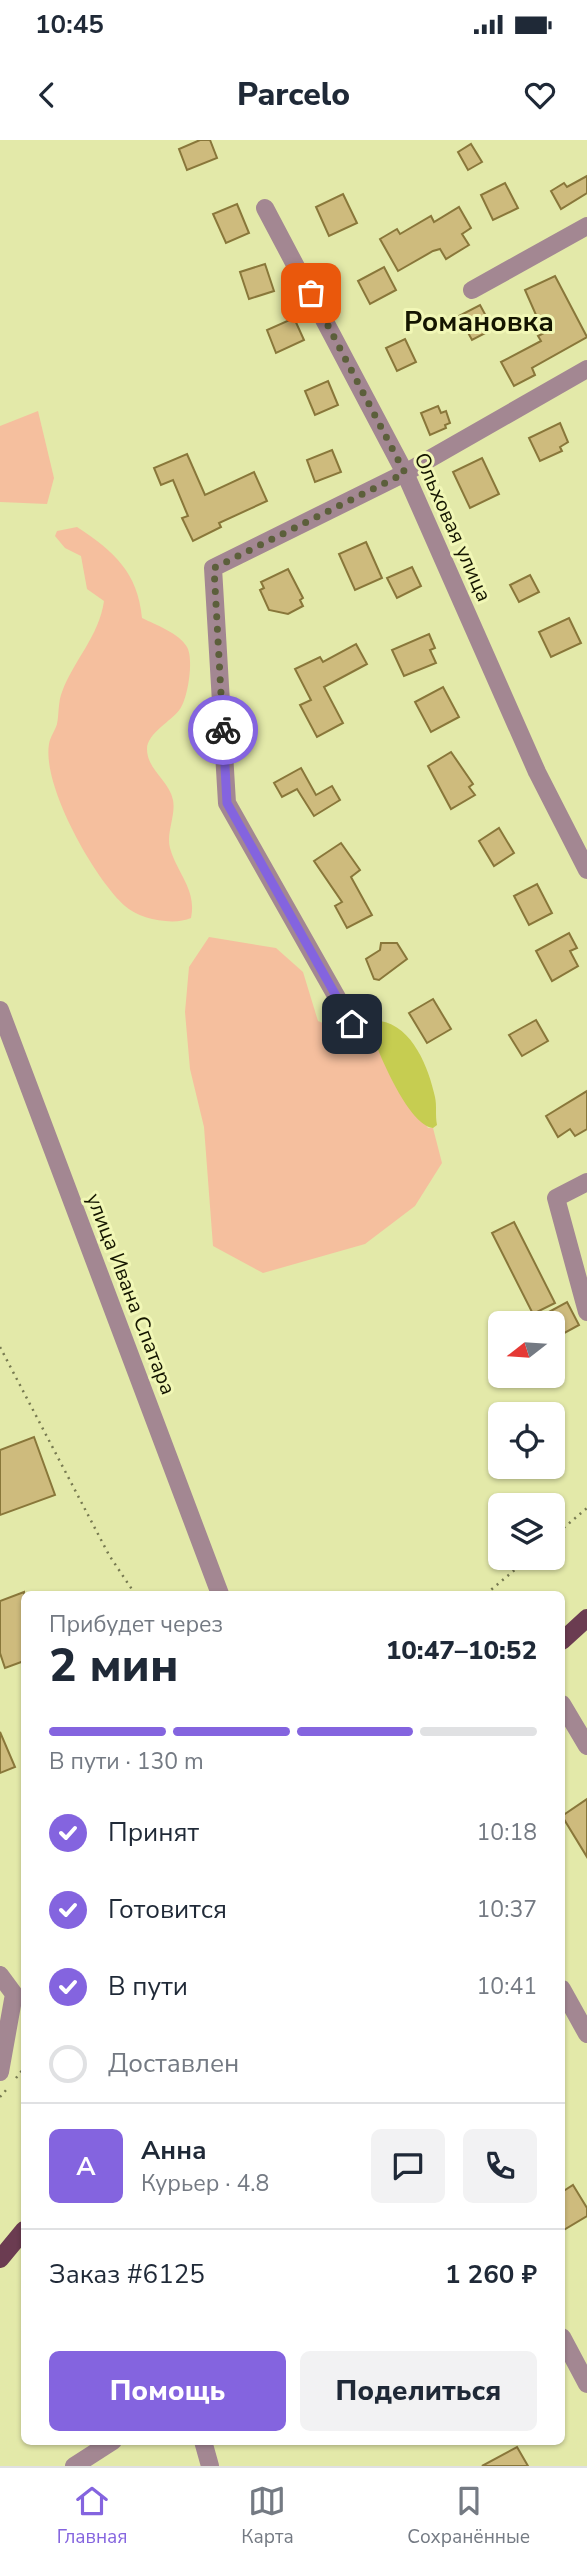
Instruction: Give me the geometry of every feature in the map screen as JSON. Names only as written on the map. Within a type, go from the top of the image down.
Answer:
[{"type":"main road","points":[[565,1638],[587,1618]]},
{"type":"main road","points":[[0,2259],[21,2234]]},
{"type":"street","name":"Ольховая улица","points":[[265,208],[405,473],[537,772],[587,870]]},
{"type":"street","points":[[472,290],[587,226]]},
{"type":"street","points":[[352,1024],[227,803],[214,568],[405,473],[587,369]]},
{"type":"street","name":"улица Ивана Спатара","points":[[0,1010],[219,1591]]},
{"type":"street","points":[[587,1182],[556,1198],[587,1312]]},
{"type":"street","points":[[565,1709],[587,1746]]},
{"type":"street","points":[[0,1975],[15,1994],[0,2072]]},
{"type":"street","points":[[565,1995],[587,2035]]},
{"type":"street","points":[[565,2343],[587,2384]]},
{"type":"street","points":[[74,2466],[107,2445]]},
{"type":"street","points":[[204,2445],[210,2466]]},
{"type":"path","points":[[0,1348],[109,1555],[133,1591]]},
{"type":"path","points":[[565,1527],[587,1508]]},
{"type":"path","points":[[490,1591],[515,1570]]},
{"type":"shaded area","points":[[38,411],[54,478],[47,504],[0,502],[0,426]]},
{"type":"shaded area","points":[[77,527],[113,554],[122,565],[135,588],[142,618],[179,638],[189,653],[189,678],[183,704],[151,738],[147,749],[150,763],[173,800],[170,848],[189,890],[192,908],[191,918],[184,920],[156,920],[125,906],[85,854],[54,783],[49,762],[49,744],[57,724],[61,696],[67,680],[92,637],[104,601],[87,589],[81,556],[65,548],[55,536],[57,531]]},
{"type":"shaded area","points":[[209,937],[276,948],[303,972],[318,1021],[342,1031],[377,1023],[373,1037],[428,1128],[433,1128],[442,1163],[415,1206],[365,1244],[263,1273],[213,1246],[204,1127],[190,1069],[185,1012],[189,967]]},
{"type":"shaded area","points":[[380,1021],[402,1031],[424,1062],[436,1100],[437,1125],[433,1128],[415,1115],[389,1074],[373,1037]]},
{"type":"building","points":[[200,140],[210,140],[217,158],[187,170],[179,149]]},
{"type":"building","points":[[471,144],[482,162],[468,170],[458,152]]},
{"type":"building","points":[[587,176],[587,193],[561,209],[551,191],[564,183],[567,187]]},
{"type":"building","points":[[505,183],[518,208],[493,220],[481,195]]},
{"type":"building","points":[[343,194],[357,223],[329,236],[316,207]]},
{"type":"building","points":[[237,204],[249,233],[226,243],[213,214]]},
{"type":"building","points":[[459,207],[471,228],[462,234],[469,245],[446,259],[440,249],[433,251],[398,271],[380,239],[397,229],[400,234],[431,216],[434,222]]},
{"type":"building","points":[[265,264],[274,291],[249,299],[240,272]]},
{"type":"building","points":[[384,267],[396,290],[370,304],[358,281]]},
{"type":"building","points":[[555,276],[587,337],[532,368],[535,375],[514,386],[501,362],[541,341],[538,336],[544,333],[525,290]]},
{"type":"building","points":[[480,305],[493,329],[472,340],[459,316]]},
{"type":"building","points":[[294,318],[304,340],[276,353],[267,330]]},
{"type":"building","points":[[405,339],[416,362],[397,371],[386,348]]},
{"type":"building","points":[[328,381],[338,405],[315,415],[305,391]]},
{"type":"building","points":[[438,406],[441,413],[446,411],[450,423],[445,425],[446,428],[430,435],[421,413]]},
{"type":"building","points":[[560,423],[568,442],[560,447],[562,451],[540,461],[529,438]]},
{"type":"building","points":[[332,450],[341,472],[315,482],[307,460]]},
{"type":"building","points":[[187,454],[205,495],[254,472],[267,501],[219,523],[221,527],[193,541],[182,518],[188,516],[173,480],[161,485],[154,468]]},
{"type":"building","points":[[482,458],[499,494],[470,508],[453,472]]},
{"type":"building","points":[[366,542],[382,578],[355,590],[339,554]]},
{"type":"building","points":[[412,567],[421,586],[397,598],[387,578]]},
{"type":"building","points":[[288,569],[303,598],[300,600],[303,606],[288,614],[269,610],[260,590],[264,588],[261,582]]},
{"type":"building","points":[[530,575],[539,592],[519,602],[510,585]]},
{"type":"building","points":[[569,618],[581,643],[551,657],[539,632]]},
{"type":"building","points":[[429,634],[435,648],[430,650],[436,663],[404,676],[392,650]]},
{"type":"building","points":[[356,644],[367,664],[324,687],[343,723],[317,737],[300,705],[311,700],[295,669],[320,657],[323,662]]},
{"type":"building","points":[[443,687],[459,717],[431,732],[415,702]]},
{"type":"building","points":[[451,752],[473,784],[469,787],[475,795],[451,809],[428,766]]},
{"type":"building","points":[[301,768],[316,795],[332,786],[340,800],[314,816],[297,789],[282,797],[274,783]]},
{"type":"building","points":[[499,828],[514,853],[494,866],[479,841]]},
{"type":"building","points":[[341,843],[360,870],[351,877],[372,915],[347,928],[335,906],[342,902],[314,861]]},
{"type":"building","points":[[537,884],[552,913],[529,925],[514,896]]},
{"type":"building","points":[[569,933],[577,948],[570,951],[578,966],[552,981],[536,951]]},
{"type":"building","points":[[381,943],[397,943],[407,959],[379,980],[374,979],[366,959],[380,950]]},
{"type":"building","points":[[433,999],[451,1029],[427,1043],[409,1013]]},
{"type":"building","points":[[536,1020],[548,1041],[522,1056],[509,1035]]},
{"type":"building","points":[[587,1091],[587,1129],[575,1136],[570,1129],[558,1137],[546,1116]]},
{"type":"building","points":[[514,1222],[555,1303],[539,1311],[531,1311],[492,1233]]},
{"type":"building","points":[[567,1302],[579,1325],[565,1333],[565,1311],[551,1311]]},
{"type":"building","points":[[34,1437],[55,1495],[0,1515],[0,1450]]},
{"type":"building","points":[[21,1593],[21,1662],[5,1668],[0,1653],[0,1601]]},
{"type":"building","points":[[0,1732],[15,1767],[0,1773]]},
{"type":"building","points":[[587,1799],[587,1857],[565,1821],[565,1814]]},
{"type":"building","points":[[573,2185],[587,2208],[587,2216],[565,2229],[565,2190]]},
{"type":"building","points":[[517,2447],[528,2466],[482,2466]]},
{"type":"way so far","points":[[223,730],[214,568],[405,473],[311,293]]},
{"type":"district","name":"Романовка","points":[[479,322]]},
{"type":"route","points":[[223,730],[227,803],[352,1024]]}]
